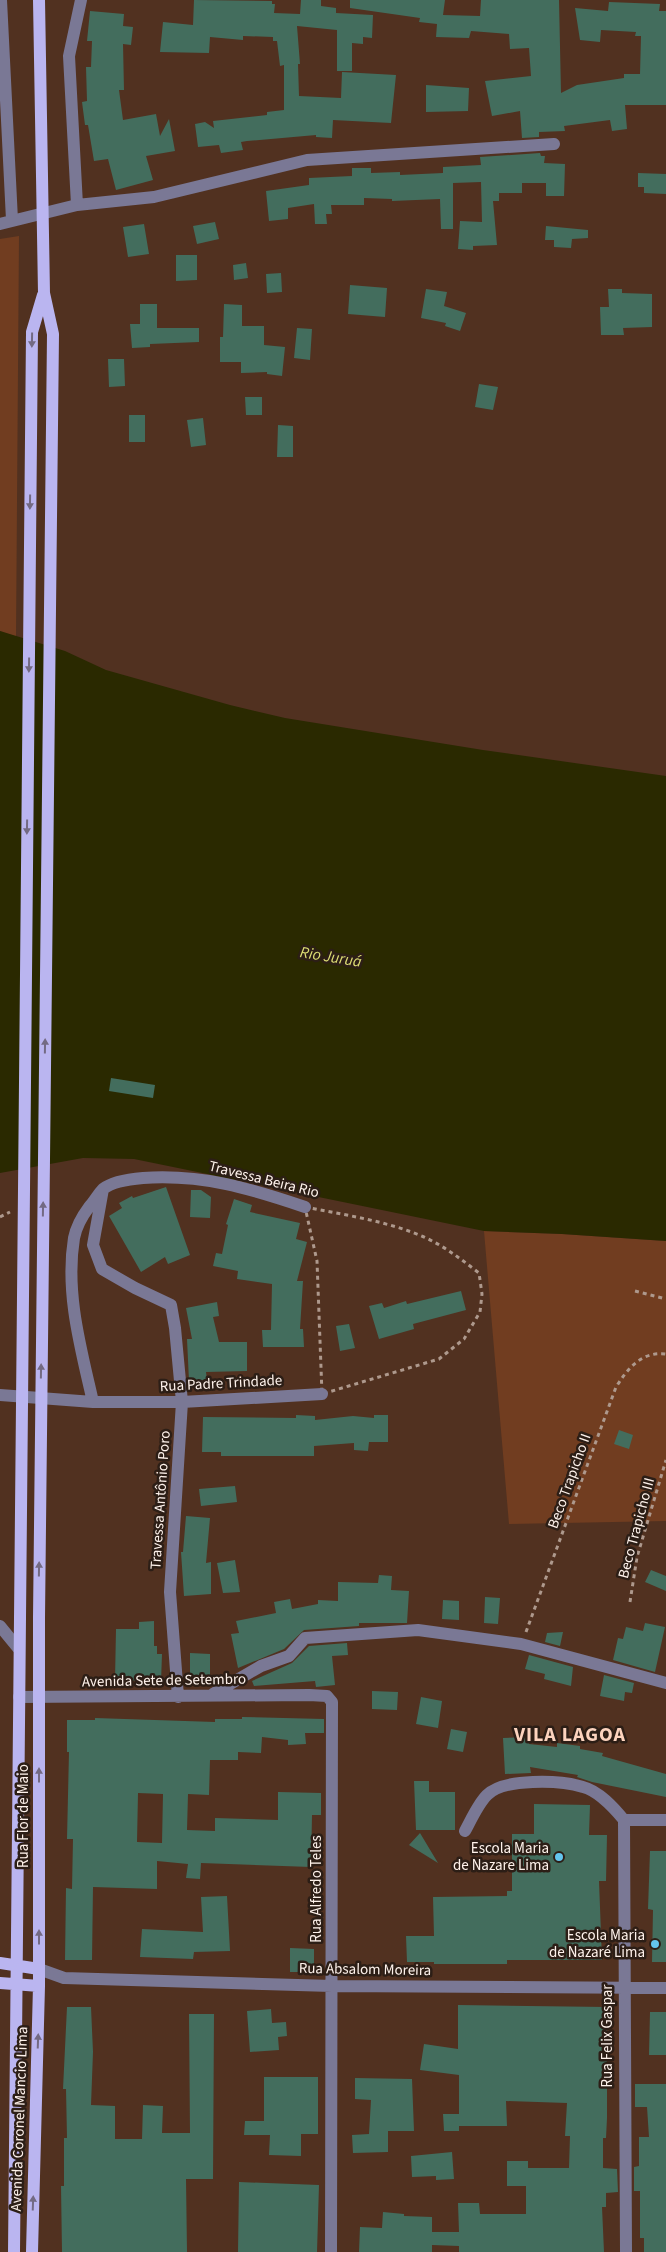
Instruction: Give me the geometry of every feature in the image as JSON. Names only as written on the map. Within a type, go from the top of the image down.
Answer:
[{"type":"main road","points":[[40,0],[44,293]]},
{"type":"main road","name":"Rua Flor de Maio","points":[[16,1984],[32,332],[44,293]]},
{"type":"main road","name":"Rua Flor de Maio","points":[[40,1986],[38,1618],[52,334],[44,293]]},
{"type":"main road","points":[[0,1963],[39,1969]]},
{"type":"main road","points":[[0,1983],[40,1986]]},
{"type":"main road","name":"Avenida Coronel Mancio Lima","points":[[14,2252],[16,1984]]},
{"type":"main road","name":"Avenida Coronel Mancio Lima","points":[[32,2252],[40,1986]]},
{"type":"street","points":[[1,0],[6,222],[77,205],[154,197],[307,160],[554,144]]},
{"type":"street","points":[[77,205],[69,56],[81,0]]},
{"type":"street","name":"Travessa Beira Rio","points":[[93,1402],[75,1320],[71,1260],[74,1235],[86,1212],[104,1189],[128,1179],[176,1176],[212,1180],[271,1195],[305,1207]]},
{"type":"street","name":"Travessa Antônio Poro","points":[[104,1189],[93,1245],[102,1269],[134,1288],[171,1305],[175,1328],[182,1402],[170,1592],[178,1697]]},
{"type":"street","name":"Rua Padre Trindade","points":[[0,1395],[93,1402],[182,1402],[322,1394]]},
{"type":"street","points":[[1,1629],[18,1648]]},
{"type":"street","points":[[211,1695],[261,1666],[289,1656],[305,1638],[418,1630],[521,1644],[666,1683]]},
{"type":"street","name":"Avenida Sete de Setembro","points":[[19,1697],[310,1695]]},
{"type":"street","name":"Rua Alfredo Teles","points":[[310,1695],[327,1696],[332,1702],[331,2252]]},
{"type":"street","points":[[465,1831],[487,1795],[505,1784],[531,1782],[584,1787],[602,1798],[624,1820],[666,1820]]},
{"type":"street","name":"Rua Felix Gaspar","points":[[624,1820],[623,1987],[626,2252]]},
{"type":"street","name":"Rua Absalom Moreira","points":[[39,1969],[64,1978],[332,1986],[666,1988]]},
{"type":"street","name":"Rua Absalom Moreira","points":[[40,1986],[64,1978]]},
{"type":"path","name":"Travessa Beira Rio","points":[[305,1207],[379,1223],[424,1237],[452,1252],[479,1273],[482,1294],[480,1312],[464,1340],[438,1360],[322,1394]]},
{"type":"path","points":[[305,1207],[317,1261],[322,1394]]},
{"type":"path","points":[[0,1217],[10,1212]]},
{"type":"path","points":[[635,1291],[666,1299]]},
{"type":"path","name":"Beco Trapicho II","points":[[521,1644],[616,1387],[628,1367],[655,1353],[666,1354]]},
{"type":"path","name":"Beco Trapicho III","points":[[630,1602],[637,1557],[666,1460]]},
{"type":"shaded area","points":[[19,236],[16,637],[0,631],[0,239]]},
{"type":"shaded area","points":[[484,1231],[666,1241],[666,1521],[509,1524]]},
{"type":"water","name":"Rio Juruá","points":[[0,631],[65,651],[106,670],[230,705],[285,718],[483,750],[666,776],[666,1241],[484,1231],[134,1159],[83,1158],[0,1173]]},
{"type":"building","points":[[194,0],[272,1],[272,4],[275,4],[274,13],[300,14],[301,0],[321,0],[321,6],[336,8],[336,13],[373,15],[372,38],[363,37],[363,44],[352,43],[352,71],[337,71],[337,30],[297,26],[300,64],[298,64],[299,96],[341,98],[342,72],[396,75],[391,123],[333,120],[332,138],[316,137],[316,135],[247,141],[241,142],[243,150],[221,153],[219,145],[198,147],[195,124],[205,122],[214,128],[213,121],[267,115],[267,112],[284,110],[284,65],[280,66],[277,41],[273,41],[273,37],[243,36],[243,40],[210,37],[209,53],[160,52],[163,22],[193,25]]},
{"type":"building","points":[[350,0],[445,0],[443,15],[480,16],[481,0],[559,0],[561,93],[577,85],[624,78],[624,74],[640,74],[641,36],[635,36],[636,32],[601,30],[600,42],[580,40],[575,8],[608,11],[609,2],[660,4],[659,11],[666,11],[666,105],[625,105],[627,129],[612,131],[610,120],[564,126],[565,131],[539,132],[539,137],[522,138],[520,111],[492,116],[485,81],[531,76],[529,48],[510,49],[509,34],[471,31],[469,38],[436,37],[437,24],[419,22],[420,18],[350,8]]},
{"type":"building","points":[[90,11],[124,14],[123,26],[133,27],[131,45],[123,44],[124,90],[119,90],[123,120],[156,114],[160,136],[169,119],[175,151],[146,156],[153,180],[116,190],[108,159],[94,161],[88,125],[85,125],[82,102],[87,101],[86,67],[91,67],[92,41],[87,41]]},
{"type":"building","points":[[426,85],[469,88],[468,111],[426,112]]},
{"type":"building","points":[[540,153],[541,156],[545,156],[544,163],[565,164],[564,196],[546,196],[546,183],[522,183],[522,193],[499,193],[499,201],[493,201],[497,245],[473,246],[473,250],[458,249],[460,221],[482,222],[481,182],[453,183],[453,229],[441,229],[440,199],[392,201],[392,199],[364,198],[364,205],[331,205],[332,214],[326,214],[327,224],[315,224],[314,204],[288,208],[288,219],[269,221],[266,191],[309,185],[309,178],[352,176],[352,168],[371,168],[371,173],[400,172],[400,175],[443,173],[443,167],[481,165],[480,157]]},
{"type":"building","points":[[638,173],[666,174],[666,194],[644,193],[644,187],[638,187]]},
{"type":"building","points":[[215,222],[219,239],[197,244],[193,226]]},
{"type":"building","points":[[144,224],[149,254],[128,257],[123,227]]},
{"type":"building","points":[[546,226],[588,230],[588,238],[572,239],[571,248],[554,247],[554,240],[545,240]]},
{"type":"building","points":[[176,255],[197,255],[197,280],[176,281]]},
{"type":"building","points":[[246,263],[248,278],[234,280],[233,265]]},
{"type":"building","points":[[281,273],[282,292],[267,293],[266,274]]},
{"type":"building","points":[[350,285],[387,288],[385,317],[348,314]]},
{"type":"building","points":[[426,289],[447,292],[444,306],[466,313],[460,331],[445,326],[446,323],[421,318]]},
{"type":"building","points":[[608,289],[622,289],[622,293],[652,294],[652,327],[623,328],[624,335],[601,335],[600,307],[609,307]]},
{"type":"building","points":[[140,304],[157,304],[157,328],[199,328],[199,342],[150,344],[150,347],[132,348],[130,324],[140,324]]},
{"type":"building","points":[[224,304],[242,305],[242,326],[264,326],[264,345],[285,347],[282,376],[267,374],[267,372],[241,373],[241,362],[220,362],[220,337],[223,337]]},
{"type":"building","points":[[297,328],[312,329],[310,360],[294,358]]},
{"type":"building","points":[[108,359],[124,359],[125,386],[109,387]]},
{"type":"building","points":[[479,384],[498,387],[493,410],[475,407]]},
{"type":"building","points":[[245,397],[262,397],[262,415],[246,415]]},
{"type":"building","points":[[129,415],[145,415],[145,442],[129,442]]},
{"type":"building","points":[[203,418],[206,445],[191,447],[187,420]]},
{"type":"building","points":[[278,425],[293,426],[293,457],[277,457]]},
{"type":"building","points":[[111,1078],[155,1085],[153,1098],[109,1091]]},
{"type":"building","points":[[166,1187],[190,1255],[168,1264],[165,1257],[141,1272],[109,1216],[122,1208],[119,1203],[132,1196],[133,1198]]},
{"type":"building","points":[[191,1190],[201,1190],[211,1197],[210,1218],[190,1217]]},
{"type":"building","points":[[234,1199],[252,1205],[250,1212],[300,1223],[296,1239],[307,1242],[297,1281],[303,1281],[300,1329],[303,1329],[304,1347],[263,1347],[262,1330],[271,1330],[272,1284],[237,1279],[238,1271],[213,1266],[216,1253],[222,1254],[228,1225],[226,1224]]},
{"type":"building","points":[[461,1291],[466,1310],[413,1324],[414,1329],[379,1339],[369,1306],[382,1303],[384,1308],[406,1301],[407,1304]]},
{"type":"building","points":[[217,1302],[219,1316],[213,1317],[219,1342],[247,1342],[247,1371],[206,1372],[207,1380],[189,1381],[187,1339],[192,1339],[186,1308]]},
{"type":"building","points":[[349,1324],[355,1348],[340,1351],[336,1326]]},
{"type":"building","points":[[296,1415],[315,1416],[315,1420],[353,1416],[374,1418],[374,1415],[388,1415],[388,1442],[369,1442],[368,1451],[354,1450],[354,1443],[314,1446],[314,1456],[221,1456],[221,1452],[202,1452],[203,1417],[296,1418]]},
{"type":"building","points":[[619,1430],[633,1435],[629,1449],[614,1444]]},
{"type":"building","points":[[235,1486],[237,1502],[201,1506],[199,1489]]},
{"type":"building","points":[[186,1516],[210,1518],[206,1563],[211,1562],[211,1594],[184,1596],[181,1552],[183,1552]]},
{"type":"building","points":[[235,1560],[240,1592],[223,1593],[217,1563]]},
{"type":"building","points":[[651,1570],[666,1576],[666,1591],[645,1582]]},
{"type":"building","points":[[379,1575],[392,1576],[391,1590],[409,1591],[407,1623],[359,1623],[359,1626],[304,1630],[284,1649],[238,1668],[231,1634],[239,1633],[236,1621],[276,1613],[274,1602],[290,1599],[292,1609],[318,1604],[318,1600],[338,1601],[338,1582],[378,1583]]},
{"type":"building","points":[[485,1597],[500,1598],[498,1624],[484,1623]]},
{"type":"building","points":[[443,1600],[459,1601],[459,1620],[442,1619]]},
{"type":"building","points":[[154,1621],[154,1646],[157,1646],[157,1654],[162,1654],[161,1682],[115,1680],[116,1629],[139,1629],[139,1622]]},
{"type":"building","points":[[645,1623],[665,1627],[655,1672],[613,1660],[618,1638],[623,1639],[626,1627],[643,1631]]},
{"type":"building","points":[[563,1632],[560,1646],[545,1642],[547,1633]]},
{"type":"building","points":[[347,1643],[348,1655],[332,1656],[335,1685],[316,1687],[315,1681],[254,1686],[252,1681],[292,1663],[309,1646]]},
{"type":"building","points":[[190,1653],[210,1654],[210,1684],[190,1683]]},
{"type":"building","points":[[529,1655],[573,1667],[571,1686],[544,1679],[545,1674],[525,1669]]},
{"type":"building","points":[[604,1675],[634,1683],[632,1693],[625,1692],[624,1701],[600,1696]]},
{"type":"building","points":[[372,1691],[398,1692],[397,1710],[372,1709]]},
{"type":"building","points":[[421,1697],[442,1701],[438,1728],[416,1724]]},
{"type":"building","points":[[242,1717],[324,1719],[324,1733],[305,1733],[306,1744],[288,1745],[288,1740],[262,1737],[261,1753],[238,1752],[238,1760],[210,1760],[209,1795],[188,1794],[187,1830],[215,1831],[215,1818],[278,1820],[278,1792],[321,1793],[321,1815],[312,1815],[311,1867],[201,1863],[200,1879],[186,1878],[188,1864],[157,1861],[157,1889],[93,1887],[92,1960],[65,1960],[66,1888],[72,1889],[73,1839],[67,1839],[69,1752],[67,1752],[67,1720],[95,1720],[95,1718],[215,1722],[215,1719],[242,1719]],"holes":[[[138,1793],[163,1794],[162,1843],[137,1842]]]},
{"type":"building","points":[[451,1729],[467,1732],[463,1752],[447,1749]]},
{"type":"building","points":[[529,1737],[529,1744],[557,1747],[557,1743],[580,1746],[580,1749],[603,1753],[602,1756],[666,1774],[666,1797],[592,1782],[577,1777],[578,1775],[530,1767],[531,1773],[505,1774],[503,1738]]},
{"type":"building","points":[[414,1781],[429,1781],[429,1792],[455,1792],[455,1830],[416,1830]]},
{"type":"building","points":[[534,1804],[590,1805],[589,1835],[607,1835],[606,1881],[599,1881],[602,1960],[507,1960],[507,1964],[407,1962],[406,1936],[434,1936],[433,1897],[507,1896],[507,1891],[512,1891],[512,1834],[534,1834]]},
{"type":"building","points":[[420,1833],[438,1863],[409,1845]]},
{"type":"building","points":[[650,1851],[666,1851],[666,1962],[652,1962],[653,1910],[648,1909]]},
{"type":"building","points":[[227,1896],[230,1951],[194,1952],[193,1959],[140,1957],[142,1929],[203,1932],[201,1897]]},
{"type":"building","points":[[290,1948],[314,1949],[314,1966],[304,1966],[305,1972],[290,1972]]},
{"type":"building","points":[[458,2005],[607,2007],[607,2118],[606,2138],[603,2138],[603,2168],[617,2169],[618,2192],[606,2193],[606,2207],[602,2207],[604,2252],[459,2252],[459,2246],[432,2245],[432,2252],[359,2252],[360,2227],[382,2228],[383,2212],[404,2214],[404,2216],[432,2217],[432,2232],[459,2232],[458,2203],[479,2203],[480,2214],[526,2214],[526,2186],[507,2186],[507,2161],[528,2161],[528,2168],[569,2168],[570,2136],[565,2136],[567,2103],[506,2101],[507,2126],[459,2126],[459,2131],[444,2131],[443,2114],[459,2114],[459,2075],[420,2070],[424,2044],[458,2049]]},
{"type":"building","points":[[67,2007],[91,2007],[93,2052],[91,2105],[115,2106],[115,2139],[142,2139],[143,2105],[163,2106],[162,2133],[190,2133],[189,2014],[214,2014],[213,2179],[186,2179],[187,2252],[62,2252],[61,2186],[64,2186],[64,2138],[67,2138],[66,2089],[63,2089]]},
{"type":"building","points":[[271,2009],[272,2023],[286,2022],[287,2036],[278,2037],[279,2050],[250,2052],[247,2011]]},
{"type":"building","points":[[650,2012],[666,2012],[666,2055],[649,2055]]},
{"type":"building","points":[[264,2077],[318,2077],[318,2134],[301,2134],[301,2156],[269,2155],[270,2135],[244,2135],[245,2121],[264,2121]]},
{"type":"building","points":[[355,2078],[412,2079],[414,2131],[388,2131],[388,2152],[353,2153],[352,2135],[369,2134],[371,2100],[355,2099]]},
{"type":"building","points":[[635,2084],[666,2084],[666,2252],[644,2252],[644,2238],[640,2238],[640,2191],[634,2191],[634,2167],[639,2166],[639,2137],[649,2137],[647,2107],[635,2107]]},
{"type":"building","points":[[452,2152],[454,2179],[436,2180],[436,2176],[412,2177],[411,2156]]},
{"type":"building","points":[[239,2182],[319,2185],[317,2252],[238,2252]]},
{"type":"place","name":"Escola Maria de Nazare Lima","points":[[559,1857]]},
{"type":"place","name":"Escola Maria de Nazaré Lima","points":[[655,1944]]},
{"type":"district","name":"VILA LAGOA","points":[[570,1734]]}]
